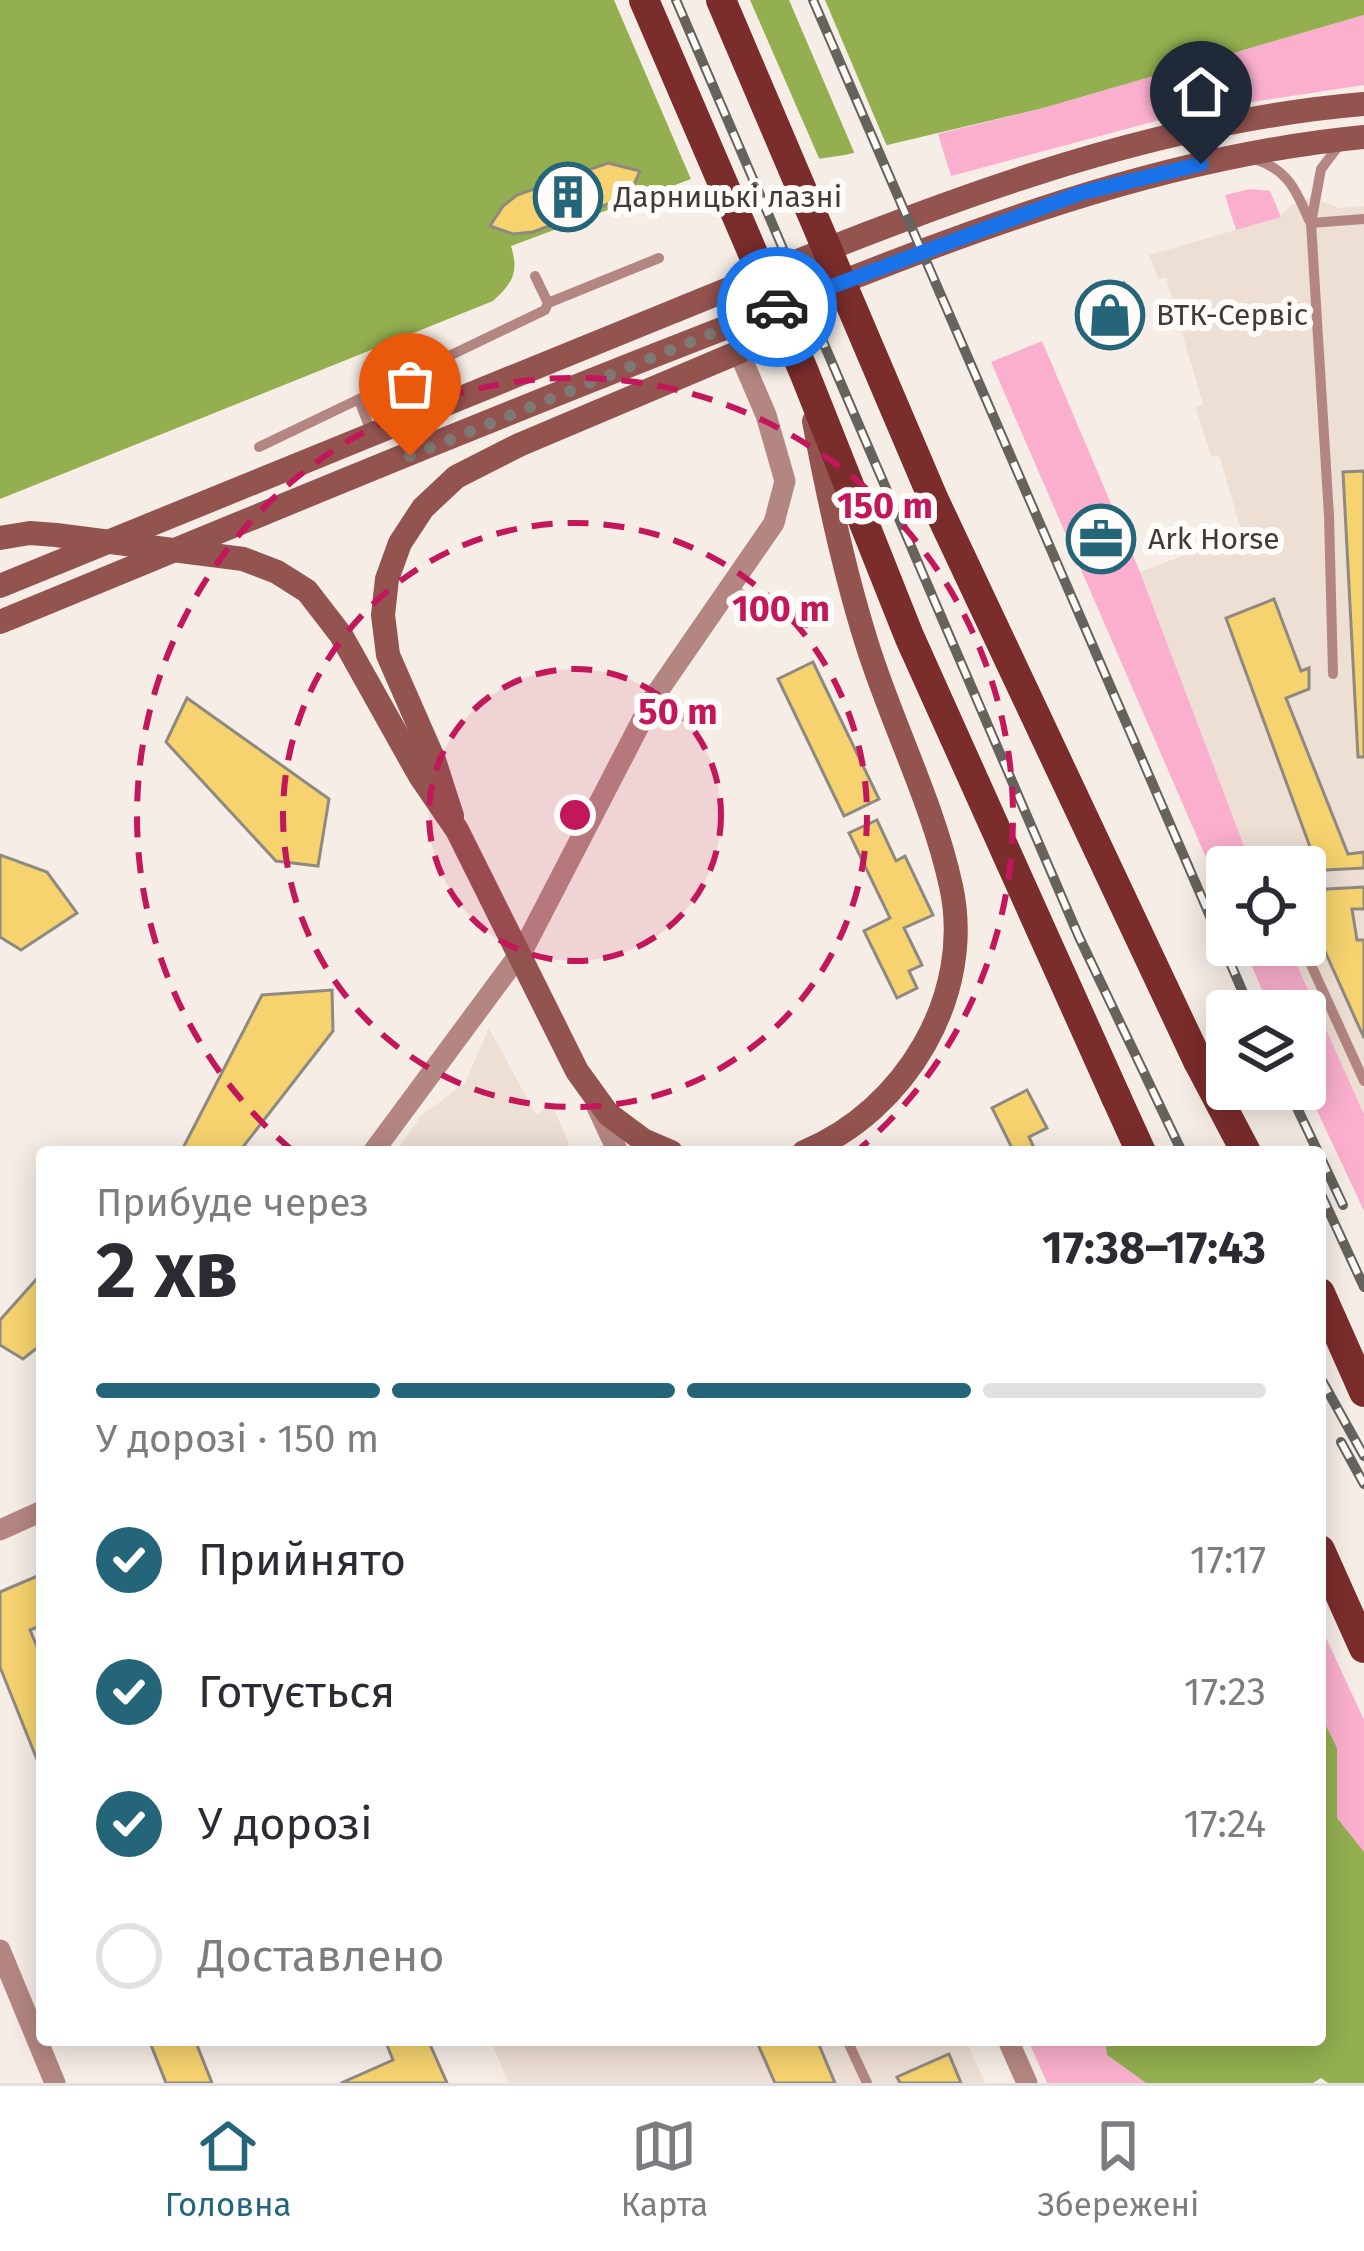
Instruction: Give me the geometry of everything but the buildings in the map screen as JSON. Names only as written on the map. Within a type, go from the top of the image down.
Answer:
[{"type":"main road","points":[[644,0],[804,372],[909,636],[1138,1146]]},
{"type":"main road","points":[[721,0],[933,498],[1198,1061],[1243,1146]]},
{"type":"main road","points":[[0,586],[881,229],[1020,179],[1196,131],[1289,112],[1364,104]]},
{"type":"main road","points":[[0,622],[771,309],[1081,193],[1244,156],[1356,138]]},
{"type":"main road","points":[[457,830],[434,760],[388,656],[383,615],[387,579],[400,543],[423,508],[456,477],[739,352],[771,309]]},
{"type":"main road","points":[[804,372],[833,522],[867,644],[952,888],[954,958],[945,999],[911,1066],[885,1099],[851,1127],[815,1146]]},
{"type":"main road","points":[[0,538],[56,535],[208,552],[277,572],[307,591],[326,612],[420,776],[457,830],[577,1071],[608,1114],[656,1146]]},
{"type":"main road","points":[[1326,1306],[1364,1392]]},
{"type":"main road","points":[[1326,1563],[1364,1648]]},
{"type":"street","points":[[377,1146],[524,948],[654,697],[774,523],[785,481],[766,415],[739,352]]},
{"type":"street","points":[[524,948],[615,1146]]},
{"type":"street","points":[[0,1530],[36,1513]]},
{"type":"street","points":[[0,1950],[5,1980],[36,2043]]},
{"type":"street","points":[[38,2046],[56,2083]]},
{"type":"street","points":[[1011,2046],[1027,2083]]},
{"type":"lane","points":[[1333,674],[1329,515],[1311,223],[1328,155],[1356,138]]},
{"type":"lane","points":[[1244,156],[1279,170],[1295,188],[1311,223]]},
{"type":"lane","points":[[1311,223],[1364,220]]},
{"type":"lane","points":[[259,447],[545,310],[548,304],[659,258]]},
{"type":"lane","points":[[536,276],[548,304]]},
{"type":"lane","points":[[359,400],[372,434]]},
{"type":"lane","points":[[730,589],[806,623]]},
{"type":"lane","points":[[1312,966],[1364,1081]]},
{"type":"lane","points":[[850,2046],[867,2083]]},
{"type":"shaded area","points":[[0,0],[1364,0],[1364,15],[1043,108],[845,155],[699,176],[511,246],[512,276],[493,301],[0,499]]},
{"type":"shaded area","points":[[1364,15],[1364,85],[1193,111],[951,176],[938,134]]},
{"type":"shaded area","points":[[1250,189],[1270,191],[1281,217],[1236,230],[1225,195]]},
{"type":"shaded area","points":[[1312,197],[1339,208],[1364,206],[1364,1114],[1326,1030],[1326,990],[1308,990],[1297,966],[1326,966],[1326,846],[1244,846],[1140,572],[1242,533],[1219,455],[1211,457],[1196,408],[1203,404],[1166,278],[1158,279],[1149,255],[1280,217],[1290,206]]},
{"type":"shaded area","points":[[1042,341],[1140,572],[1244,846],[1206,846],[1206,858],[991,362]]},
{"type":"shaded area","points":[[1252,966],[1297,966],[1308,990],[1262,990]]},
{"type":"shaded area","points":[[489,1028],[536,1115],[552,1104],[570,1146],[400,1146],[421,1116],[465,1083]]},
{"type":"shaded area","points":[[1326,1030],[1364,1114],[1364,1211],[1317,1110],[1326,1110]]},
{"type":"shaded area","points":[[1326,1638],[1364,1720],[1364,1967],[1326,1824]]},
{"type":"shaded area","points":[[1326,1726],[1337,1748],[1337,1818],[1364,1852],[1364,2083],[1328,2083],[1321,2078],[1313,2083],[1146,2083],[1107,2055],[1106,2046],[1326,2046]]},
{"type":"shaded area","points":[[493,2046],[969,2046],[985,2083],[508,2083]]},
{"type":"shaded area","points":[[1031,2046],[1106,2046],[1107,2055],[1146,2083],[1047,2083]]},
{"type":"pier","points":[[614,0],[750,0],[822,165],[693,184]]},
{"type":"pier","points":[[789,0],[825,0],[889,151],[857,159]]},
{"type":"railway","points":[[676,0],[1079,937],[1179,1146]]},
{"type":"railway","points":[[813,0],[1242,990]]},
{"type":"railway","points":[[1298,1110],[1315,1146]]},
{"type":"railway","points":[[1326,1169],[1343,1205]]},
{"type":"railway","points":[[1326,1205],[1364,1287]]},
{"type":"railway","points":[[1326,1388],[1364,1456]]},
{"type":"railway","points":[[1341,1442],[1364,1484]]},
{"type":"way so far","points":[[410,456],[777,307]]},
{"type":"place","name":"Дарницькі лазні","points":[[568,197]]},
{"type":"place","name":"ВТК-Сервіс","points":[[1110,315]]},
{"type":"place","name":"Ark Horse","points":[[1101,539]]},
{"type":"route","points":[[777,307],[1081,193],[1201,164]]}]
